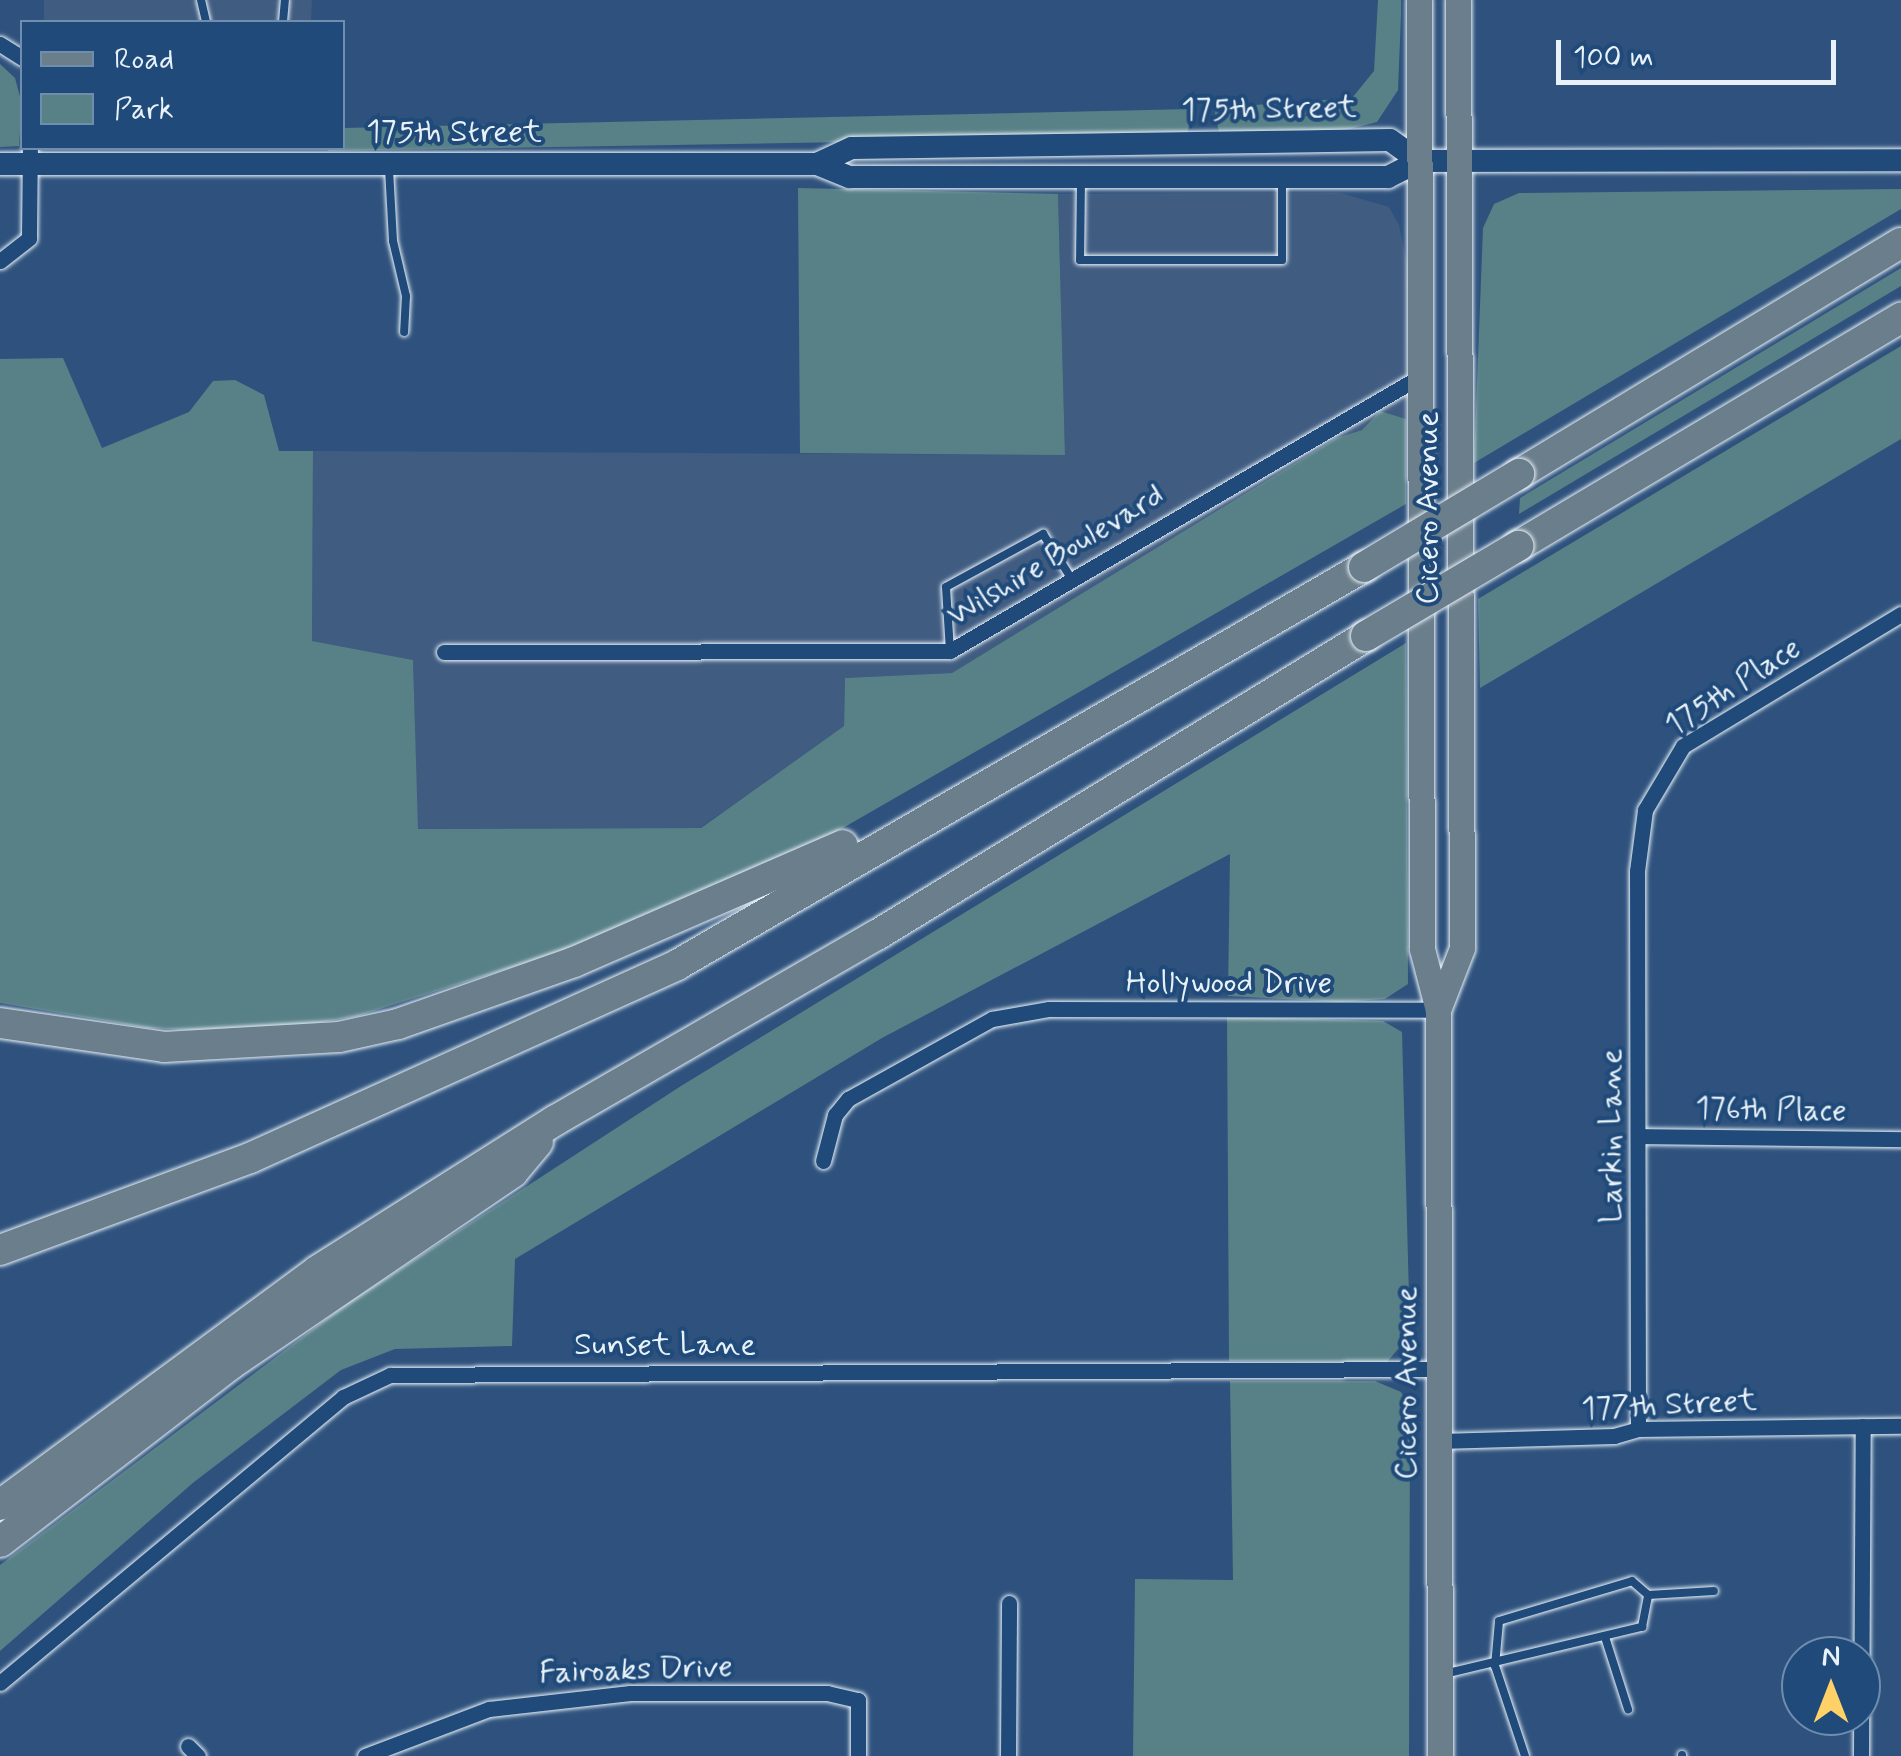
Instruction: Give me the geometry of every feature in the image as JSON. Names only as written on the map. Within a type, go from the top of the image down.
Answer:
[{"type":"highway","points":[[0,1250],[250,1158],[678,965],[1364,567],[1901,243]]},
{"type":"highway","points":[[0,1505],[317,1271],[556,1120],[877,935],[1366,636],[1901,318]]},
{"type":"highway","points":[[0,1022],[164,1048],[302,1043],[398,1024],[574,962],[815,862],[929,797],[1149,690]]},
{"type":"highway","points":[[0,1542],[231,1364],[513,1172],[556,1120]]},
{"type":"main road","name":"Cicero Avenue","points":[[1418,0],[1422,949],[1438,1010],[1440,1756]]},
{"type":"main road","name":"Cicero Avenue","points":[[1438,1010],[1462,948],[1458,0]]},
{"type":"street","name":"175th Street","points":[[817,164],[852,148],[1390,140],[1419,161]]},
{"type":"street","name":"175th Street","points":[[0,164],[31,156],[275,156],[388,164],[817,164],[850,177],[1388,177],[1419,161],[1901,160]]},
{"type":"street","points":[[0,260],[29,238],[31,156]]},
{"type":"street","name":"Wilshire Boulevard","points":[[444,652],[950,651],[1421,376]]},
{"type":"street","name":"175th Place","points":[[1638,842],[1656,786],[1683,746],[1901,614]]},
{"type":"street","name":"Larkin Lane","points":[[1638,842],[1638,1429]]},
{"type":"street","name":"Hollywood Drive","points":[[823,1161],[835,1115],[848,1100],[964,1031],[1021,1012],[1438,1010]]},
{"type":"street","name":"176th Place","points":[[1640,1136],[1901,1139]]},
{"type":"street","name":"Sunset Lane","points":[[0,1683],[343,1397],[390,1375],[1439,1370]]},
{"type":"street","points":[[1861,1756],[1863,1426]]},
{"type":"street","name":"177th Street","points":[[1439,1441],[1614,1436],[1638,1429],[1901,1426]]},
{"type":"street","points":[[1008,1756],[1009,1604]]},
{"type":"street","name":"Fairoaks Drive","points":[[366,1756],[450,1718],[550,1697],[827,1693],[858,1700],[858,1756]]},
{"type":"lane","points":[[388,164],[393,241],[406,296],[404,332]]},
{"type":"lane","points":[[1080,176],[1080,260],[1282,260],[1282,176]]},
{"type":"lane","points":[[950,651],[946,586],[1043,534],[1071,578]]},
{"type":"lane","points":[[1524,1756],[1495,1666],[1498,1622],[1632,1580],[1648,1596],[1714,1591]]},
{"type":"lane","points":[[1440,1675],[1495,1666],[1642,1627],[1648,1596]]},
{"type":"lane","points":[[1605,1637],[1628,1709]]},
{"type":"shaded area","points":[[44,0],[312,0],[311,20],[44,20]]},
{"type":"shaded area","points":[[1341,193],[1389,207],[1399,225],[1408,267],[1406,419],[1380,411],[1362,430],[1336,438],[952,673],[845,678],[844,726],[700,828],[417,829],[413,660],[312,641],[313,451],[1065,455],[1058,194]]},
{"type":"green space","points":[[1378,0],[1401,0],[1401,15],[1398,90],[1377,122],[1329,134],[1219,132],[1214,108],[1352,98],[1374,71]]},
{"type":"green space","points":[[0,64],[15,78],[20,97],[20,132],[19,146],[0,147]]},
{"type":"green space","points":[[1192,109],[1187,136],[329,151],[327,150],[345,150],[345,128]]},
{"type":"green space","points":[[798,188],[1058,194],[1065,455],[800,453]]},
{"type":"green space","points":[[1901,189],[1901,209],[1474,463],[1483,228],[1494,204],[1519,193]]},
{"type":"green space","points":[[1901,268],[1901,286],[1519,514],[1520,498]]},
{"type":"green space","points":[[1901,346],[1901,439],[1480,688],[1478,599]]},
{"type":"green space","points":[[63,358],[102,448],[189,412],[213,381],[235,380],[264,395],[279,451],[313,451],[312,641],[413,660],[418,829],[701,828],[844,726],[845,678],[952,673],[1336,438],[1362,430],[1380,411],[1406,419],[1406,504],[822,840],[563,951],[358,1016],[257,1033],[148,1028],[0,1003],[0,359]]},
{"type":"green space","points":[[1406,643],[1408,984],[1385,999],[1340,1002],[1228,996],[1230,854],[882,1038],[515,1259],[512,1346],[395,1349],[341,1370],[194,1482],[0,1651],[0,1565],[349,1302],[681,1086]]},
{"type":"green space","points":[[1227,1017],[1383,1021],[1402,1032],[1410,1335],[1387,1362],[1229,1361]]},
{"type":"green space","points":[[1230,1381],[1375,1381],[1401,1392],[1410,1409],[1409,1756],[1133,1756],[1135,1579],[1233,1580]]}]
